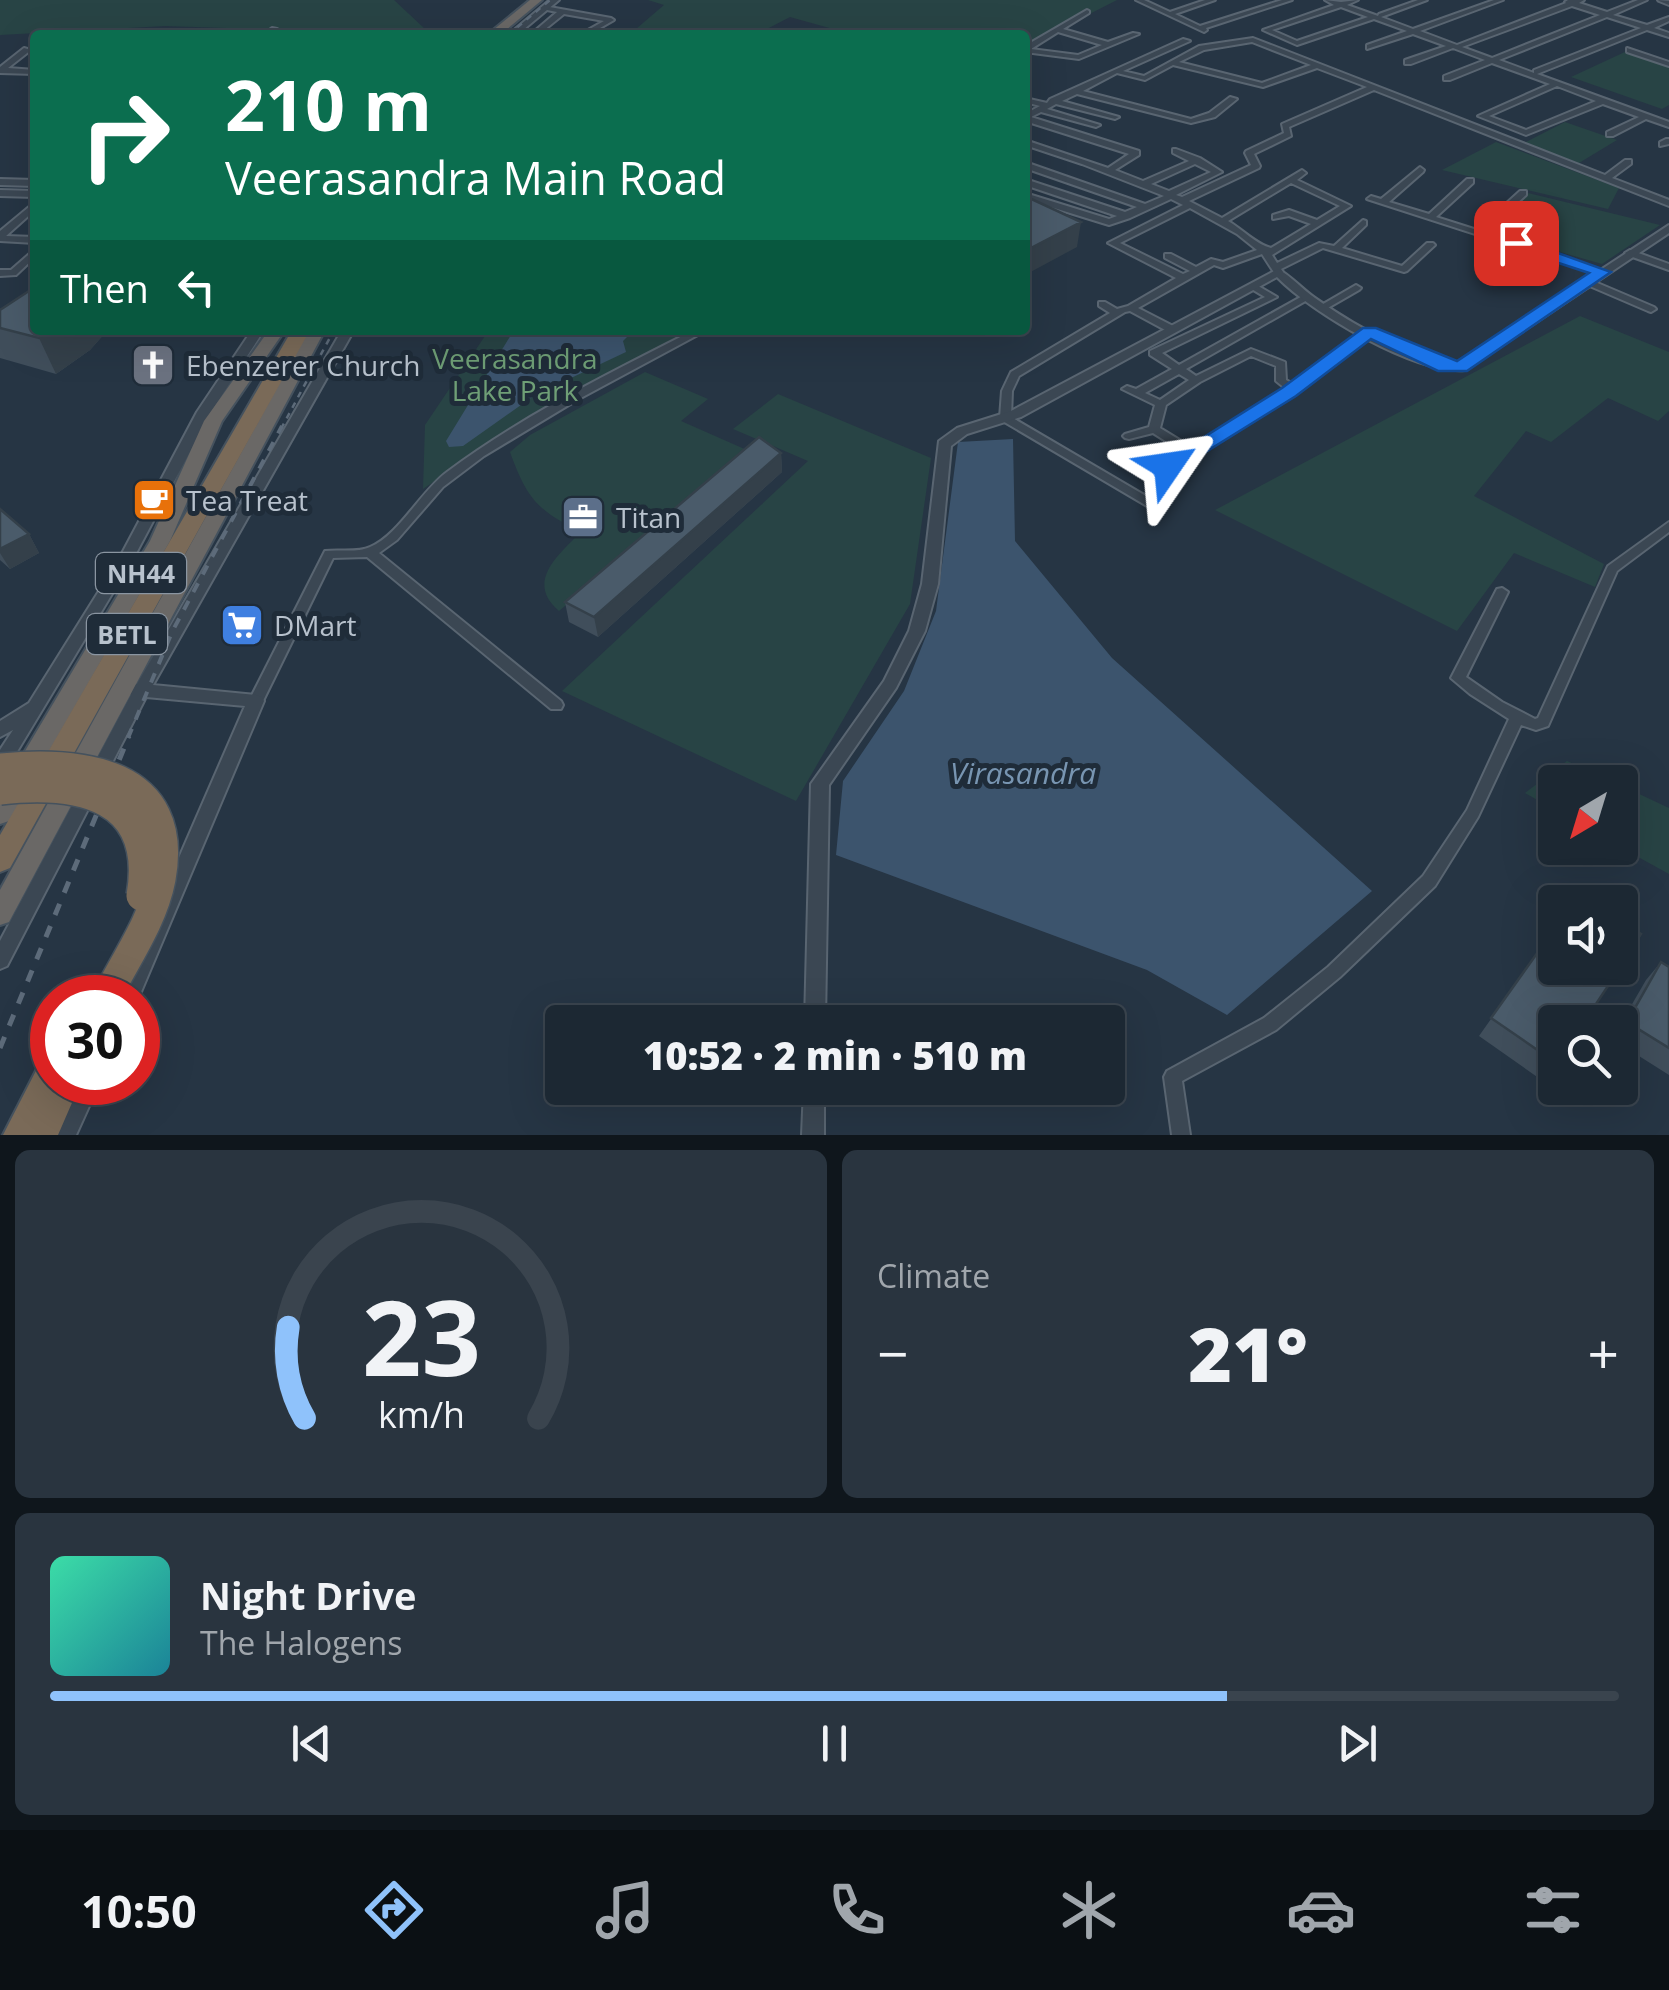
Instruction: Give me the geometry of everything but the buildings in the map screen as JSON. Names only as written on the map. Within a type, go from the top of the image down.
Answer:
[{"type":"highway","points":[[483,30],[520,0]]},
{"type":"highway","points":[[502,30],[541,6]]},
{"type":"highway","name":"NH44","points":[[0,814],[160,541],[213,421],[273,335]]},
{"type":"highway","name":"BETL","points":[[0,860],[298,335]]},
{"type":"highway","name":"NH44","points":[[0,914],[132,689],[314,335]]},
{"type":"highway","points":[[0,766],[60,764],[117,774],[152,806],[162,825],[165,850],[160,882],[117,975]]},
{"type":"highway","points":[[0,790],[34,785],[82,790],[119,808],[142,840],[146,871],[138,904],[102,975]]},
{"type":"highway","points":[[19,1135],[35,1105]]},
{"type":"highway","points":[[41,1135],[55,1105]]},
{"type":"street","points":[[517,30],[541,6],[554,0]]},
{"type":"street","points":[[1139,0],[1211,33]]},
{"type":"street","points":[[1169,14],[1212,0]]},
{"type":"street","points":[[1200,28],[1290,0]]},
{"type":"street","points":[[1328,0],[1346,2],[1556,84],[1669,123]]},
{"type":"street","points":[[1346,2],[1266,30],[1297,43],[1424,0]]},
{"type":"street","points":[[1370,47],[1500,0]]},
{"type":"street","points":[[1561,0],[1577,2],[1669,35]]},
{"type":"street","points":[[1446,78],[1644,0]]},
{"type":"street","points":[[1660,0],[1669,2]]},
{"type":"street","points":[[1408,62],[1577,2]]},
{"type":"street","points":[[541,6],[611,20],[592,30]]},
{"type":"street","points":[[540,30],[562,12]]},
{"type":"street","points":[[1030,46],[1088,12]]},
{"type":"street","points":[[1537,72],[1669,19]]},
{"type":"street","points":[[1057,30],[1109,45]]},
{"type":"street","points":[[1030,50],[1078,58],[1135,34]]},
{"type":"street","points":[[1116,71],[1145,78],[1202,48],[1244,40],[1669,203]]},
{"type":"street","points":[[1030,115],[1186,41]]},
{"type":"street","points":[[0,71],[27,50]]},
{"type":"street","points":[[1630,50],[1669,64]]},
{"type":"street","points":[[1492,59],[1537,72],[1669,123]]},
{"type":"street","points":[[1172,63],[1263,85],[1314,66]]},
{"type":"street","points":[[0,71],[30,72]]},
{"type":"street","points":[[1556,84],[1482,116],[1526,134],[1603,101]]},
{"type":"street","points":[[1030,198],[1105,222],[1127,216],[1256,166],[1249,153],[1288,134],[1284,126],[1372,88]]},
{"type":"street","points":[[1076,91],[1191,121],[1212,114],[1233,99]]},
{"type":"street","points":[[1030,101],[1115,117]]},
{"type":"street","points":[[1045,105],[1096,125]]},
{"type":"street","points":[[1610,134],[1646,117]]},
{"type":"street","points":[[1030,120],[1136,152],[1110,170]]},
{"type":"street","points":[[1030,144],[1144,184],[1220,222],[1268,251],[1278,270],[1306,297],[1445,367],[1461,367],[1669,228]]},
{"type":"street","points":[[1176,150],[1218,172],[1113,243],[1181,277]]},
{"type":"street","points":[[1144,184],[1197,160]]},
{"type":"street","points":[[1606,178],[1628,162]]},
{"type":"street","points":[[1030,167],[1146,208]]},
{"type":"street","points":[[1382,202],[1420,170]]},
{"type":"street","points":[[1220,222],[1302,173]]},
{"type":"street","points":[[1005,418],[1007,390],[1015,374],[1116,312],[1196,270],[1268,251],[1344,210],[1346,202],[1292,180]]},
{"type":"street","points":[[1431,217],[1470,180]]},
{"type":"street","points":[[0,182],[30,183]]},
{"type":"street","points":[[1030,184],[1127,216]]},
{"type":"street","points":[[1381,184],[1398,188]]},
{"type":"street","points":[[0,193],[30,194]]},
{"type":"street","points":[[1480,232],[1524,193]]},
{"type":"street","points":[[1371,199],[1602,272]]},
{"type":"street","points":[[0,237],[30,209]]},
{"type":"street","points":[[1276,217],[1288,213],[1319,224]]},
{"type":"street","points":[[1337,248],[1363,223]]},
{"type":"street","points":[[0,237],[30,240]]},
{"type":"street","points":[[815,1005],[820,784],[890,684],[917,630],[930,584],[944,444],[962,431],[1005,418],[1252,286],[1315,246],[1337,248],[1404,269],[1430,245]]},
{"type":"street","points":[[1630,253],[1669,267]]},
{"type":"street","points":[[1168,256],[1196,270]]},
{"type":"street","points":[[0,273],[12,274],[30,257]]},
{"type":"street","points":[[1588,282],[1651,309]]},
{"type":"street","points":[[1196,380],[1154,354],[1272,297],[1252,286]]},
{"type":"street","points":[[1324,306],[1356,288]]},
{"type":"street","points":[[1161,404],[1132,391],[1306,297]]},
{"type":"street","points":[[1102,304],[1116,312]]},
{"type":"street","points":[[1130,308],[1171,329]]},
{"type":"street","points":[[1168,466],[1293,389],[1370,332]]},
{"type":"street","points":[[0,766],[126,559],[196,426],[255,335]]},
{"type":"street","points":[[0,960],[132,689],[345,335]]},
{"type":"street","points":[[138,975],[256,701],[328,554],[370,553],[390,544],[435,486],[543,411],[692,335]]},
{"type":"street","points":[[1154,429],[1161,404],[1196,380],[1250,352],[1282,364],[1282,382],[1293,389]]},
{"type":"street","points":[[1005,418],[1148,502]]},
{"type":"street","points":[[1134,431],[1154,429],[1191,452]]},
{"type":"street","points":[[1502,592],[1458,678],[1501,704],[1516,720],[1536,725],[1543,722],[1612,568],[1669,526]]},
{"type":"street","points":[[370,553],[556,705]]},
{"type":"street","points":[[132,689],[256,701]]},
{"type":"street","points":[[0,730],[35,705]]},
{"type":"street","points":[[1180,1135],[1173,1078],[1270,1024],[1334,972],[1429,881],[1473,813],[1516,720]]},
{"type":"street","points":[[65,1135],[79,1105]]},
{"type":"street","points":[[813,1135],[814,1105]]},
{"type":"green space","points":[[0,0],[394,0],[425,29],[455,30],[165,26],[30,30],[30,33],[0,35]]},
{"type":"green space","points":[[648,0],[1117,0],[1030,44],[1030,30],[832,30],[790,17],[765,30],[636,29],[664,5]]},
{"type":"green space","points":[[1627,51],[1669,66],[1669,105],[1662,109],[1571,77]]},
{"type":"green space","points":[[1565,122],[1617,140],[1579,163],[1524,143]]},
{"type":"green space","points":[[1496,142],[1619,188],[1608,209],[1442,170]]},
{"type":"green space","points":[[1528,193],[1660,225],[1602,264],[1487,231]]},
{"type":"green space","points":[[1580,316],[1669,352],[1669,411],[1658,421],[1608,398],[1551,442],[1526,431],[1474,496],[1604,564],[1595,587],[1514,553],[1457,631],[1215,510]]},
{"type":"green space","name":"Veerasandra Lake Park","points":[[486,335],[685,335],[540,410],[423,489],[425,425]]},
{"type":"green space","points":[[645,372],[708,399],[681,421],[749,451],[559,611],[549,600],[545,579],[555,559],[581,532],[535,501],[510,452],[530,435]]},
{"type":"green space","points":[[778,394],[931,458],[910,604],[796,801],[562,691],[808,461],[733,429]]},
{"type":"green space","points":[[1538,783],[1538,800],[1525,793]]},
{"type":"green space","points":[[1638,793],[1669,808],[1669,874],[1638,857]]},
{"type":"water","points":[[511,335],[629,335],[623,341],[626,352],[535,395],[463,446],[449,447],[446,441]]},
{"type":"water","name":"Virasandra","points":[[1013,439],[1015,541],[1112,658],[1372,891],[1227,1015],[1147,970],[836,855],[843,781],[904,691],[936,611],[958,442]]},
{"type":"railway","points":[[514,30],[550,0]]},
{"type":"railway","points":[[281,429],[331,335]]},
{"type":"railway","points":[[128,738],[172,632],[282,426]]},
{"type":"railway","points":[[0,1048],[129,736]]},
{"type":"place","name":"Ebenzerer Church","points":[[153,365]]},
{"type":"place","name":"Tea Treat","points":[[154,500]]},
{"type":"place","name":"Titan","points":[[583,517]]},
{"type":"place","name":"DMart","points":[[242,625]]},
{"type":"route","points":[[1168,466],[1289,392],[1370,332],[1445,367],[1461,367],[1602,272],[1516,243]]}]
